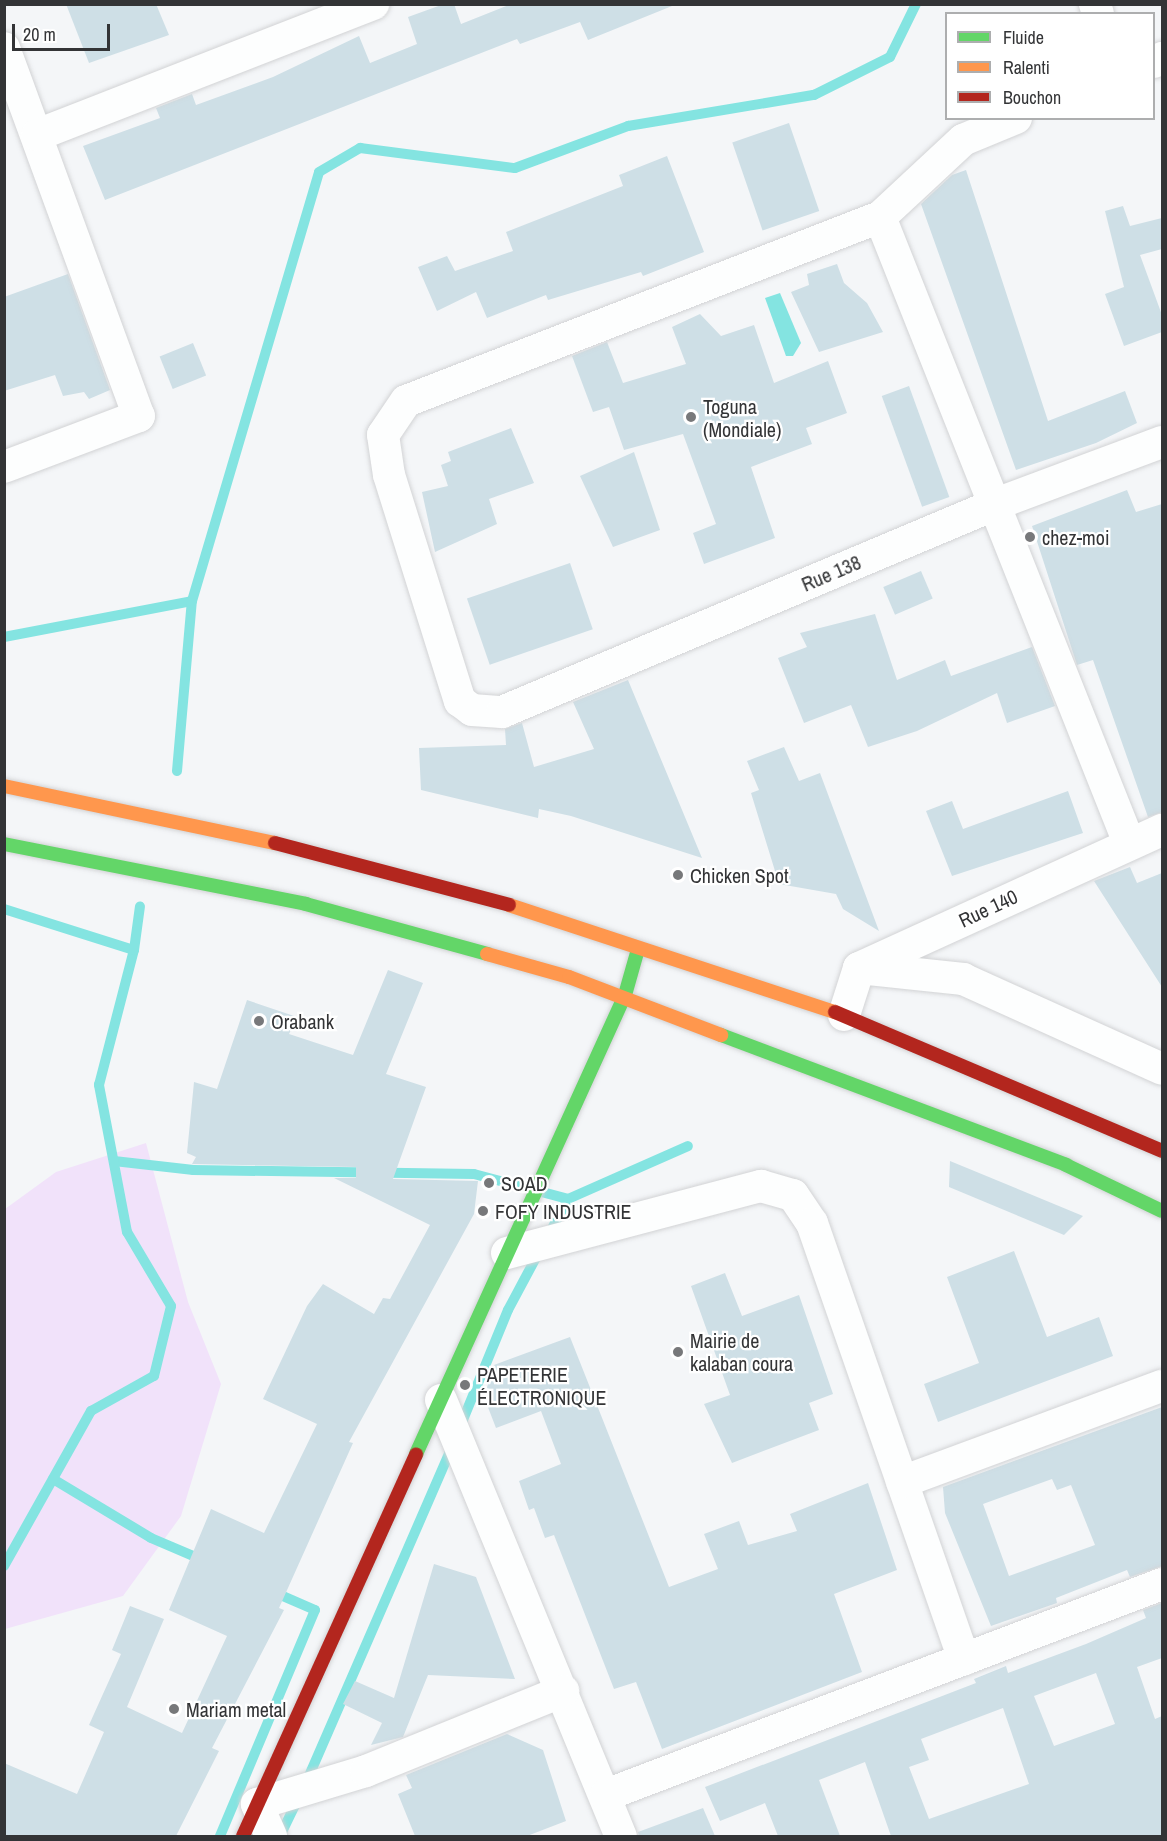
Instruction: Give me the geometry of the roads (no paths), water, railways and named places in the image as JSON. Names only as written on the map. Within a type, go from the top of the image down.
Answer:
[{"type":"main road","points":[[4,786],[363,864],[586,926],[638,949],[844,1015],[1162,1151]]},
{"type":"main road","points":[[4,844],[306,904],[625,995],[1066,1165],[1162,1211]]},
{"type":"main road","points":[[243,1836],[625,995],[638,949]]},
{"type":"street","points":[[36,135],[373,4]]},
{"type":"street","points":[[4,48],[139,416],[4,467]]},
{"type":"street","points":[[1011,120],[963,140],[880,218],[996,504],[1129,843]]},
{"type":"street","name":"Rue 138","points":[[880,218],[473,372],[406,401],[392,416],[382,435],[389,475],[460,701],[479,712],[502,712],[996,504],[1162,442]]},
{"type":"street","name":"Rue 140","points":[[859,968],[1129,843],[1162,830]]},
{"type":"street","points":[[844,1015],[859,968],[963,979],[1162,1069]]},
{"type":"street","points":[[507,1253],[761,1186],[793,1195],[812,1223],[964,1659]]},
{"type":"street","points":[[902,1482],[1162,1386]]},
{"type":"street","points":[[441,1400],[621,1836]]},
{"type":"street","points":[[606,1796],[1162,1584]]},
{"type":"street","points":[[271,1836],[257,1804],[366,1771],[563,1691]]},
{"type":"water","points":[[780,293],[801,343],[793,356],[786,356],[765,298]]},
{"type":"waterway","points":[[177,771],[192,601],[319,172],[360,148],[515,168],[628,126],[814,95],[890,57],[916,4]]},
{"type":"waterway","points":[[4,637],[192,601]]},
{"type":"waterway","points":[[4,1566],[91,1411],[154,1376],[171,1306],[127,1232],[99,1085],[134,950],[140,906]]},
{"type":"waterway","points":[[4,909],[134,950]]},
{"type":"waterway","points":[[548,1236],[568,1199],[688,1146]]},
{"type":"waterway","points":[[114,1161],[193,1170],[474,1174],[568,1199]]},
{"type":"waterway","points":[[460,1427],[508,1310],[540,1250]]},
{"type":"waterway","points":[[305,1785],[453,1444]]},
{"type":"waterway","points":[[53,1479],[151,1538],[205,1561]]},
{"type":"waterway","points":[[220,1836],[315,1610],[271,1591]]},
{"type":"waterway","points":[[280,1836],[298,1799]]},
{"type":"place","name":"Toguna (Mondiale)","points":[[691,417]]},
{"type":"place","name":"chez-moi","points":[[1030,537]]},
{"type":"place","name":"Chicken Spot","points":[[678,875]]},
{"type":"place","name":"Orabank","points":[[259,1021]]},
{"type":"place","name":"SOAD","points":[[489,1183]]},
{"type":"place","name":"FOFY INDUSTRIE","points":[[483,1211]]},
{"type":"place","name":"Mairie de kalaban coura","points":[[678,1352]]},
{"type":"place","name":"PAPETERIE ÉLECTRONIQUE","points":[[465,1385]]},
{"type":"place","name":"Mariam metal","points":[[174,1709]]}]
